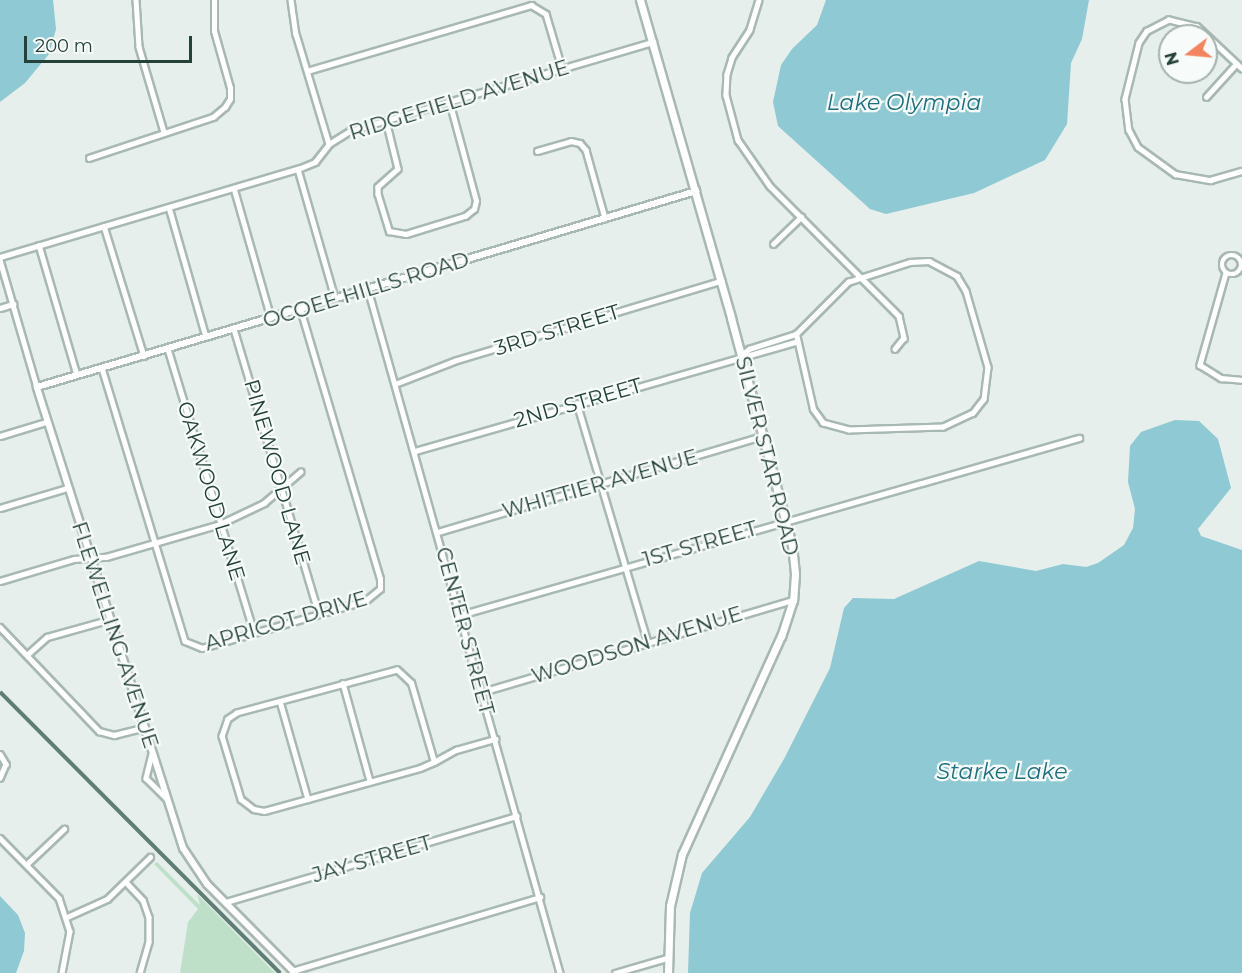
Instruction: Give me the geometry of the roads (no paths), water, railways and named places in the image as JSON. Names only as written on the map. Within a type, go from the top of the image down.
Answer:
[{"type":"main road","name":"SILVER STAR ROAD","points":[[640,0],[721,281],[794,560],[793,600],[782,636],[682,854],[669,906],[668,973]]},
{"type":"street","points":[[136,0],[139,47],[164,132]]},
{"type":"street","points":[[89,158],[213,117],[230,99],[214,31],[214,0]]},
{"type":"street","points":[[291,0],[307,70],[329,144]]},
{"type":"street","points":[[759,0],[750,30],[732,58],[727,74],[729,115],[738,140],[754,166],[899,316],[904,338],[895,349]]},
{"type":"street","points":[[307,70],[521,8],[540,7],[546,14],[562,68]]},
{"type":"street","points":[[1242,69],[1197,27],[1169,20],[1147,32],[1139,42],[1125,99],[1129,130],[1138,147],[1161,166],[1195,180],[1242,171]]},
{"type":"street","name":"RIDGEFIELD AVENUE","points":[[0,259],[39,245],[298,169],[322,156],[329,144],[350,131],[653,42]]},
{"type":"street","points":[[1206,97],[1236,64]]},
{"type":"street","points":[[386,120],[398,169],[378,187],[389,231],[406,234],[465,216],[474,209],[476,201],[449,101]]},
{"type":"street","points":[[537,151],[571,141],[580,143],[586,150],[605,218]]},
{"type":"street","points":[[298,169],[335,298]]},
{"type":"street","points":[[234,188],[272,318]]},
{"type":"street","name":"OCOEE HILLS ROAD","points":[[37,387],[696,191]]},
{"type":"street","points":[[169,207],[206,337]]},
{"type":"street","points":[[773,244],[801,217]]},
{"type":"street","points":[[104,226],[144,356]]},
{"type":"street","points":[[39,245],[77,375]]},
{"type":"street","points":[[1226,273],[1240,271],[1238,257],[1224,259],[1226,273],[1200,365],[1221,378],[1242,380]]},
{"type":"street","name":"FLEWELLING AVENUE","points":[[0,259],[46,422],[108,620],[153,748],[168,800],[193,867],[293,972]]},
{"type":"street","points":[[741,355],[749,349],[796,334],[836,290],[860,276],[929,261],[957,276],[966,291],[988,367],[984,399],[974,413],[943,427],[835,429],[823,423],[813,409],[795,342],[796,334]]},
{"type":"street","name":"3RD STREET","points":[[395,384],[457,360],[721,281]]},
{"type":"street","name":"CENTER STREET","points":[[368,289],[560,973]]},
{"type":"street","points":[[0,308],[13,304]]},
{"type":"street","name":"APRICOT DRIVE","points":[[102,368],[153,543],[185,641],[202,648],[319,614],[372,598],[380,589],[380,579],[300,309]]},
{"type":"street","name":"PINEWOOD LANE","points":[[234,329],[319,614]]},
{"type":"street","points":[[741,355],[795,342]]},
{"type":"street","name":"OAKWOOD LANE","points":[[168,349],[254,632]]},
{"type":"street","name":"2ND STREET","points":[[415,451],[741,355]]},
{"type":"street","points":[[577,403],[648,642]]},
{"type":"street","points":[[0,436],[46,422]]},
{"type":"street","name":"WHITTIER AVENUE","points":[[438,532],[763,436]]},
{"type":"street","name":"1ST STREET","points":[[460,615],[627,565],[1079,438]]},
{"type":"street","points":[[0,581],[74,559],[106,557],[220,524],[249,513],[282,489],[300,472]]},
{"type":"street","points":[[0,508],[67,488]]},
{"type":"street","name":"WOODSON AVENUE","points":[[482,692],[793,600]]},
{"type":"street","points":[[28,654],[47,637],[108,620]]},
{"type":"street","points":[[0,627],[99,731],[114,735],[145,727]]},
{"type":"street","points":[[434,762],[411,683],[405,673],[389,669],[237,713],[228,719],[222,736],[245,805],[264,811],[370,782],[434,762],[456,750],[495,739]]},
{"type":"street","points":[[343,682],[370,782]]},
{"type":"street","points":[[280,701],[308,799]]},
{"type":"street","points":[[153,748],[146,778],[153,789],[168,800]]},
{"type":"street","points":[[0,754],[6,764],[0,778]]},
{"type":"street","name":"JAY STREET","points":[[226,902],[517,816]]},
{"type":"street","points":[[27,864],[64,829]]},
{"type":"street","points":[[0,838],[58,898],[67,917],[70,942],[62,973]]},
{"type":"street","points":[[67,917],[107,899],[150,857]]},
{"type":"street","points":[[126,882],[143,900],[149,917],[149,942],[140,973]]},
{"type":"street","points":[[293,972],[540,897]]},
{"type":"street","points":[[615,973],[667,958]]},
{"type":"water","points":[[0,0],[53,0],[56,29],[49,54],[25,83],[0,102]]},
{"type":"water","name":"Lake Olympia","points":[[826,0],[1089,0],[1082,39],[1071,63],[1067,124],[1045,160],[974,193],[886,214],[870,209],[778,126],[773,102],[781,65],[792,49],[817,25]]},
{"type":"water","name":"Starke Lake","points":[[1175,420],[1199,421],[1218,439],[1231,488],[1198,529],[1201,536],[1242,550],[1242,973],[688,973],[690,913],[702,873],[750,817],[784,759],[830,668],[844,608],[853,598],[894,599],[979,561],[1036,571],[1063,564],[1086,567],[1098,563],[1124,545],[1133,528],[1135,509],[1128,482],[1130,446],[1141,432]]},
{"type":"water","points":[[0,896],[18,915],[25,933],[24,951],[16,973],[0,973]]},
{"type":"railway","points":[[0,692],[280,973]]}]
